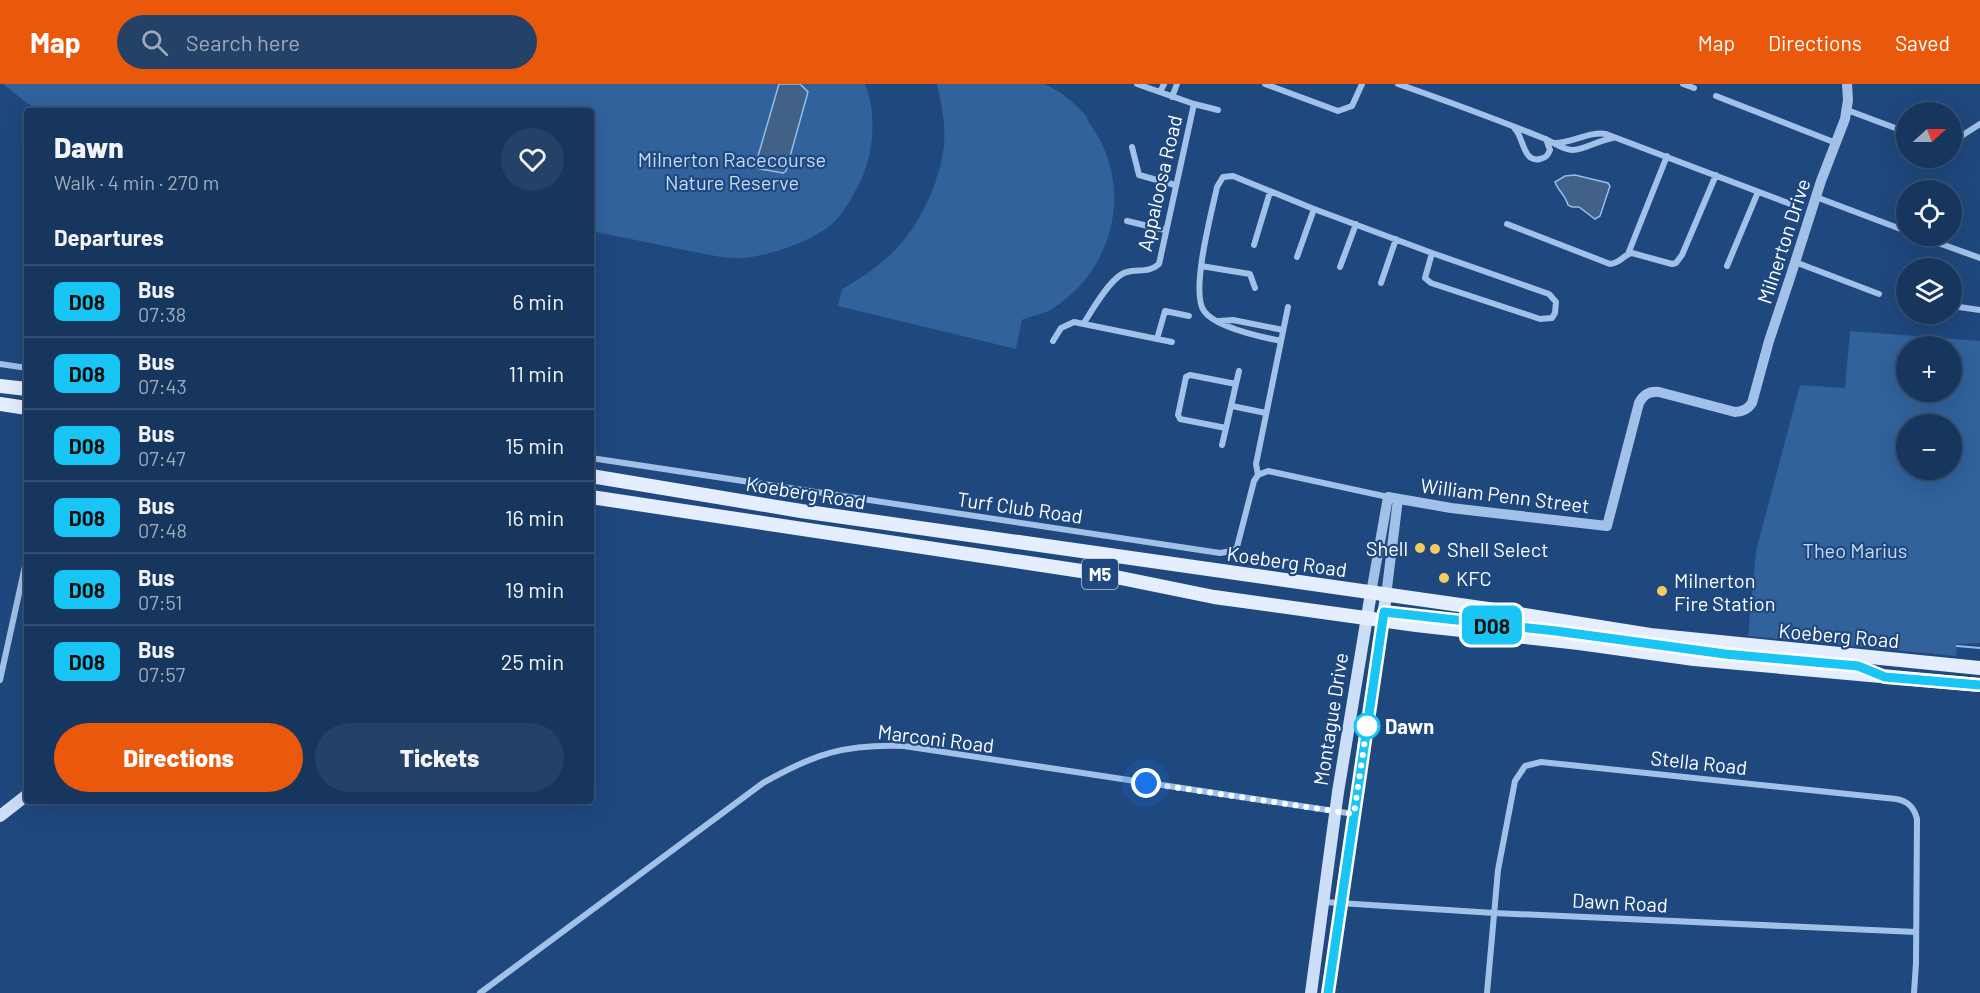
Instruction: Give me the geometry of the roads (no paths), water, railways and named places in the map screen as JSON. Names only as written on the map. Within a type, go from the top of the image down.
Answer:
[{"type":"main road","points":[[0,386],[24,389]]},
{"type":"main road","points":[[0,404],[24,408]]},
{"type":"main road","name":"Koeberg Road","points":[[594,476],[801,511],[1488,609],[1650,635],[1980,668]]},
{"type":"main road","name":"Koeberg Road","points":[[594,497],[1101,574],[1214,597],[1366,618],[1694,659],[1980,685]]},
{"type":"main road","name":"Montague Drive","points":[[1311,993],[1335,812],[1371,594]]},
{"type":"main road","name":"Montague Drive","points":[[1328,993],[1386,596]]},
{"type":"main road","points":[[0,816],[24,797]]},
{"type":"street","points":[[1137,84],[1160,92]]},
{"type":"street","name":"Appaloosa Road","points":[[1084,323],[1115,279],[1126,272],[1145,271],[1159,264],[1194,104],[1160,92],[1164,84]]},
{"type":"street","name":"Appaloosa Road","points":[[1172,96],[1177,84]]},
{"type":"street","points":[[1265,84],[1284,87],[1338,111],[1352,106],[1362,84]]},
{"type":"street","points":[[1398,84],[1471,109],[1555,143],[1566,143],[1600,133],[1667,156],[1793,205]]},
{"type":"street","points":[[1683,84],[1694,88]]},
{"type":"street","name":"Milnerton Drive","points":[[1607,526],[1639,403],[1644,396],[1652,392],[1659,393],[1735,412],[1742,412],[1752,403],[1764,356],[1847,110],[1847,84]]},
{"type":"street","points":[[1716,96],[1836,143]]},
{"type":"street","points":[[1194,104],[1218,110]]},
{"type":"street","points":[[1847,110],[1896,128]]},
{"type":"street","points":[[1962,136],[1980,124]]},
{"type":"street","points":[[1513,126],[1520,135],[1526,154],[1532,159],[1542,159],[1548,155],[1550,147],[1546,139]]},
{"type":"street","points":[[1132,147],[1140,175],[1175,185]]},
{"type":"street","points":[[1507,224],[1610,264],[1621,261],[1628,254],[1667,156]]},
{"type":"street","points":[[1628,254],[1636,253],[1667,263],[1676,263],[1682,255],[1716,175]]},
{"type":"street","points":[[1281,341],[1233,329],[1205,313],[1201,307],[1201,266],[1217,187],[1223,177],[1233,176],[1314,209],[1549,294],[1556,302],[1555,314],[1552,318],[1540,319],[1431,283],[1425,278],[1432,253]]},
{"type":"street","points":[[1254,245],[1270,192]]},
{"type":"street","points":[[1727,266],[1758,192]]},
{"type":"street","points":[[1816,197],[1896,227]]},
{"type":"street","points":[[1297,256],[1314,209]]},
{"type":"street","points":[[1127,220],[1166,230]]},
{"type":"street","points":[[1340,267],[1356,224]]},
{"type":"street","points":[[1381,282],[1396,239]]},
{"type":"street","points":[[1947,246],[1980,258]]},
{"type":"street","points":[[1795,262],[1879,294]]},
{"type":"street","points":[[1201,266],[1250,274],[1255,288]]},
{"type":"street","name":"Turf Club Road","points":[[594,458],[1225,553],[1237,547],[1254,481],[1258,475],[1256,464],[1288,307]]},
{"type":"street","points":[[1962,307],[1980,310]]},
{"type":"street","points":[[1157,339],[1165,311],[1189,316]]},
{"type":"street","points":[[1219,321],[1241,321],[1283,330]]},
{"type":"street","points":[[1053,341],[1061,328],[1074,322],[1172,342]]},
{"type":"street","points":[[0,364],[24,368]]},
{"type":"street","points":[[1222,445],[1239,370]]},
{"type":"street","points":[[1226,428],[1180,419],[1178,414],[1184,382],[1186,376],[1190,375],[1236,384]]},
{"type":"street","points":[[1232,406],[1266,413]]},
{"type":"street","points":[[1258,475],[1268,471],[1393,498]]},
{"type":"street","points":[[1371,594],[1393,498]]},
{"type":"street","points":[[1386,596],[1393,498]]},
{"type":"street","name":"William Penn Street","points":[[1393,498],[1451,508],[1607,526]]},
{"type":"street","points":[[0,680],[24,571]]},
{"type":"street","name":"Marconi Road","points":[[480,993],[763,783],[818,755],[846,748],[874,745],[904,746],[1354,814]]},
{"type":"street","name":"Stella Road","points":[[1487,993],[1498,870],[1515,781],[1525,766],[1541,762],[1896,799],[1905,802],[1913,809],[1917,819],[1914,993]]},
{"type":"street","name":"Dawn Road","points":[[1322,902],[1494,913],[1916,932]]},
{"type":"waterway","points":[[1957,646],[1980,648]]},
{"type":"place","name":"Shell","points":[[1420,548]]},
{"type":"place","name":"Shell Select","points":[[1435,549]]},
{"type":"place","name":"KFC","points":[[1444,578]]},
{"type":"place","name":"Milnerton Fire Station","points":[[1662,591]]},
{"type":"place","name":"Dawn","points":[[1367,726]]},
{"type":"park label","name":"Milnerton Racecourse Nature Reserve","points":[[732,170]]},
{"type":"park label","name":"Theo Marius","points":[[1855,550]]}]
